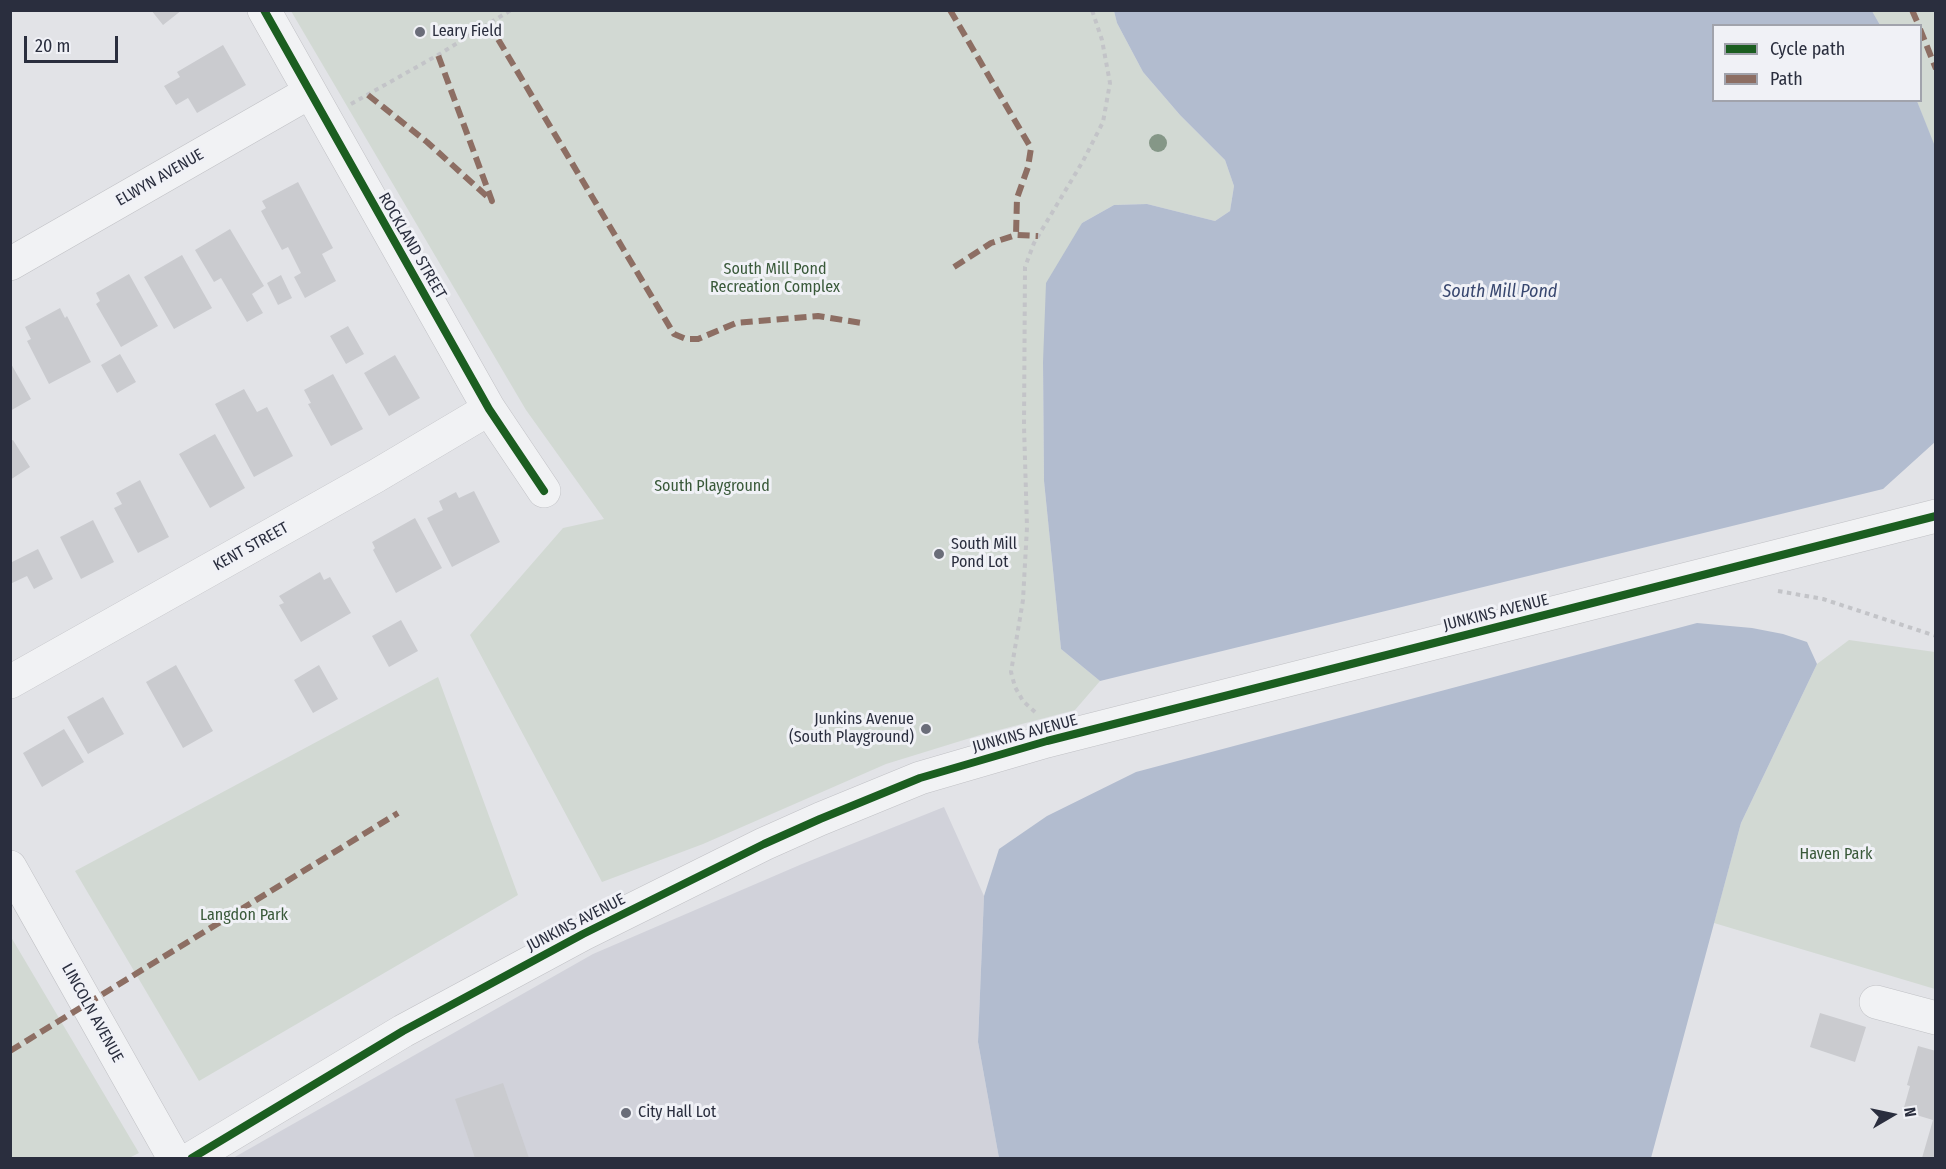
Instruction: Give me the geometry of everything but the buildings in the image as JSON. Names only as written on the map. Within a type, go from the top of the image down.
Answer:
[{"type":"street","name":"ROCKLAND STREET","points":[[264,10],[489,409],[544,491]]},
{"type":"street","name":"ELWYN AVENUE","points":[[10,264],[310,92]]},
{"type":"street","name":"KENT STREET","points":[[10,682],[376,476],[489,409]]},
{"type":"street","name":"JUNKINS AVENUE","points":[[192,1158],[403,1031],[583,934],[773,840],[921,778],[1047,741],[1935,516]]},
{"type":"street","name":"LINCOLN AVENUE","points":[[10,867],[174,1158]]},
{"type":"street","points":[[1875,1002],[1935,1018]]},
{"type":"path","points":[[347,106],[438,56],[512,10]]},
{"type":"path","points":[[1040,716],[1023,701],[1015,687],[1011,672],[1023,600],[1027,527],[1024,426],[1025,267],[1034,243],[1083,161],[1103,122],[1110,82],[1102,40],[1092,10]]},
{"type":"path","points":[[1773,590],[1823,599],[1935,636]]},
{"type":"shaded area","points":[[944,807],[984,896],[978,1042],[999,1158],[233,1158],[593,954],[802,864]]},
{"type":"green space","name":"South Mill Pond Recreation Complex","points":[[291,11],[1114,11],[1117,23],[1143,72],[1180,115],[1225,160],[1234,186],[1230,211],[1215,221],[1147,204],[1114,205],[1082,223],[1043,362],[1044,481],[1061,649],[1100,681],[1075,710],[980,735],[886,764],[703,844],[602,882],[470,635],[563,528],[604,519],[526,410]]},
{"type":"green space","points":[[1872,11],[1935,11],[1935,149],[1917,102],[1922,102],[1922,24],[1879,24]]},
{"type":"green space","name":"Haven Park","points":[[1849,640],[1935,652],[1935,989],[1714,923],[1741,823],[1817,664]]},
{"type":"green space","name":"Langdon Park","points":[[438,677],[518,895],[199,1081],[75,871]]},
{"type":"green space","points":[[11,937],[139,1153],[129,1158],[11,1158]]},
{"type":"water","name":"South Mill Pond","points":[[1114,11],[1872,11],[1879,24],[1712,24],[1712,102],[1917,102],[1936,149],[1935,442],[1883,489],[1100,681],[1061,649],[1044,481],[1043,362],[1046,283],[1082,223],[1114,205],[1147,204],[1215,221],[1230,211],[1234,186],[1225,160],[1180,115],[1143,72],[1117,23]]},
{"type":"water","points":[[1697,623],[1752,628],[1783,634],[1807,642],[1817,664],[1741,823],[1651,1158],[999,1158],[978,1042],[984,896],[999,849],[1047,816],[1136,772]]},
{"type":"marked path","points":[[950,10],[1031,148],[1028,167],[1017,198],[1016,235]]},
{"type":"marked path","points":[[1912,10],[1918,24]]},
{"type":"marked path","points":[[489,24],[674,334],[686,339],[698,339],[736,323],[818,316],[862,323]]},
{"type":"marked path","points":[[1922,34],[1936,69]]},
{"type":"marked path","points":[[368,95],[427,142],[492,201],[438,55]]},
{"type":"marked path","points":[[954,267],[991,243],[1016,235],[1038,236]]},
{"type":"marked path","points":[[10,1051],[398,813]]},
{"type":"cycle path","points":[[264,10],[489,409],[544,491]]},
{"type":"cycle path","points":[[192,1158],[403,1031],[583,934],[764,844],[920,778],[1047,741],[1936,516]]},
{"type":"place","name":"Leary Field","points":[[420,32]]},
{"type":"place","name":"South Mill Pond Lot","points":[[939,554]]},
{"type":"place","name":"Junkins Avenue (South Playground)","points":[[926,729]]},
{"type":"place","name":"City Hall Lot","points":[[626,1113]]},
{"type":"park label","name":"South Playground","points":[[712,487]]}]
